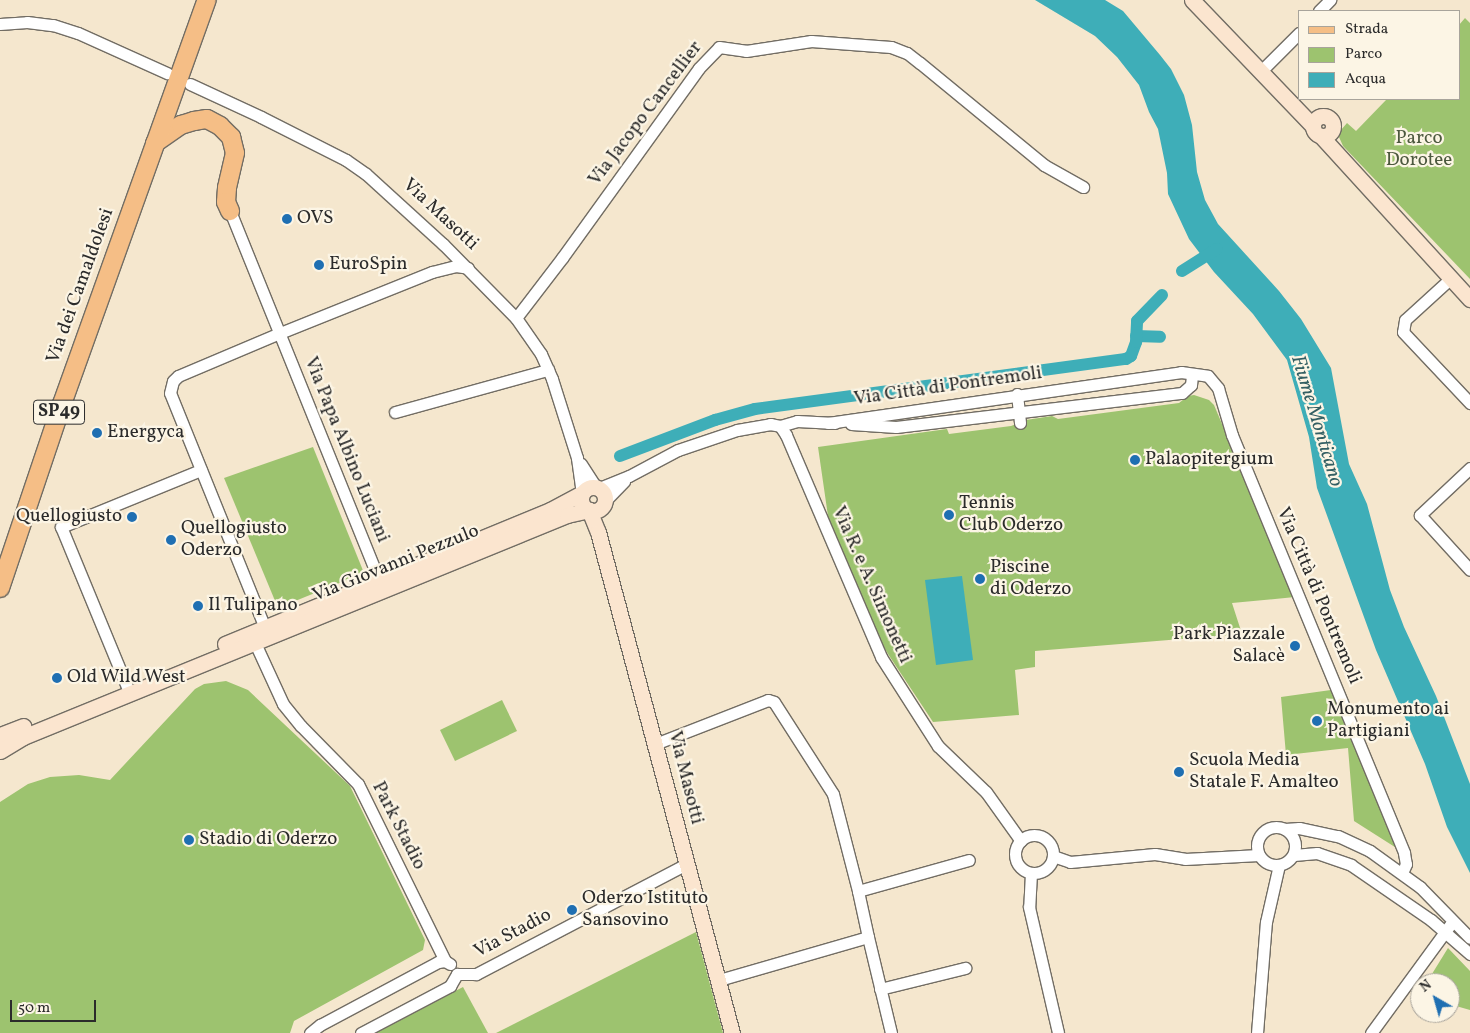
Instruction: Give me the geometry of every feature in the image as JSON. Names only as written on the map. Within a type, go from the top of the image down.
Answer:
[{"type":"main road","name":"Via dei Camaldolesi","points":[[0,588],[64,397],[207,0]]},
{"type":"main road","points":[[155,143],[181,125],[194,120],[207,119],[220,126],[231,137],[235,153],[227,188],[226,202],[230,211]]},
{"type":"street","points":[[1192,0],[1317,125],[1338,154],[1470,299]]},
{"type":"street","points":[[1320,10],[1330,0]]},
{"type":"street","points":[[0,24],[27,22],[53,25],[78,33],[167,73]]},
{"type":"street","points":[[1261,71],[1298,34]]},
{"type":"street","name":"Via Jacopo Cancellier","points":[[516,318],[562,258],[682,90],[708,56],[719,47],[746,51],[811,41],[891,47],[906,53],[920,63],[1044,165],[1083,187]]},
{"type":"street","name":"Via Masotti","points":[[190,84],[228,100],[346,160],[366,174],[468,268],[516,318],[537,348],[548,370],[577,458],[595,498],[598,532],[732,1033]]},
{"type":"street","name":"Via Papa Albino Luciani","points":[[230,211],[382,586]]},
{"type":"street","points":[[432,272],[442,261],[443,244]]},
{"type":"street","points":[[265,628],[170,393],[173,381],[178,376],[280,333],[432,272],[456,266],[468,268]]},
{"type":"street","points":[[1451,278],[1405,320],[1403,332],[1470,403]]},
{"type":"street","points":[[395,412],[548,370]]},
{"type":"street","name":"Via Città di Pontremoli","points":[[828,423],[1017,394],[1181,372],[1208,376],[1218,388],[1232,434],[1404,853],[1406,864],[1402,873]]},
{"type":"street","name":"Via Città di Pontremoli","points":[[595,498],[629,476],[678,450],[737,430],[770,424],[780,426],[797,421],[900,426],[1020,418],[1182,393],[1191,385],[1192,375]]},
{"type":"street","points":[[1017,394],[1020,418]]},
{"type":"street","points":[[900,426],[901,416],[905,411]]},
{"type":"street","name":"Via R. e A. Simonetti","points":[[780,426],[786,435],[881,657],[938,746],[980,786],[1021,841]]},
{"type":"street","points":[[1470,468],[1420,515],[1470,570]]},
{"type":"street","points":[[128,689],[61,527],[201,470]]},
{"type":"street","name":"Via Giovanni Pezzulo","points":[[0,735],[255,643],[550,510],[595,498]]},
{"type":"street","name":"Via Giovanni Pezzulo","points":[[0,751],[12,742],[265,628],[382,586]]},
{"type":"street","name":"Park Stadio","points":[[255,643],[283,704],[301,726],[358,784],[445,961],[457,974]]},
{"type":"street","points":[[655,744],[768,700],[774,702],[833,794],[891,1033]]},
{"type":"street","points":[[1285,829],[1294,837],[1296,849],[1294,855],[1285,864],[1267,863],[1259,855],[1257,843],[1263,832],[1274,827],[1315,831],[1355,842],[1402,873],[1451,917],[1470,938]]},
{"type":"street","points":[[1031,836],[1043,838],[1051,845],[1053,856],[1052,862],[1043,871],[1031,873],[1021,868],[1016,857],[1021,841],[1031,836]]},
{"type":"street","points":[[1294,855],[1317,853],[1351,866],[1440,928],[1470,954]]},
{"type":"street","points":[[1053,856],[1070,862],[1155,854],[1185,859],[1259,855]]},
{"type":"street","points":[[858,891],[969,860]]},
{"type":"street","name":"Via Stadio","points":[[362,1033],[450,986],[457,974],[476,974],[686,864]]},
{"type":"street","points":[[1257,1033],[1266,922],[1279,865]]},
{"type":"street","points":[[1031,873],[1029,907],[1058,1033]]},
{"type":"street","points":[[1371,1033],[1440,928],[1451,917]]},
{"type":"street","points":[[718,980],[868,937]]},
{"type":"street","points":[[310,1033],[438,962],[445,961]]},
{"type":"street","points":[[880,989],[965,968]]},
{"type":"green space","name":"Parco Dorotee","points":[[1465,18],[1470,23],[1470,279],[1343,146],[1339,137],[1341,130],[1347,123],[1356,131],[1386,100],[1460,100],[1460,24]]},
{"type":"green space","points":[[1194,395],[1209,400],[1214,405],[1295,597],[1232,603],[1242,634],[1035,651],[1035,667],[1015,670],[1019,715],[933,722],[888,654],[862,608],[829,523],[818,447],[947,429],[949,434],[1011,426],[1026,420],[1052,416],[1058,419],[1179,403],[1188,396]]},
{"type":"green space","points":[[313,447],[364,573],[278,608],[224,478]]},
{"type":"green space","name":"Stadio di Oderzo","points":[[226,681],[248,690],[350,786],[425,940],[423,950],[294,1021],[290,1033],[0,1033],[0,802],[28,784],[50,777],[79,775],[110,780],[195,689],[204,684]]},
{"type":"green space","points":[[1338,689],[1398,849],[1354,821],[1348,748],[1286,755],[1281,697]]},
{"type":"green space","points":[[502,700],[517,731],[455,761],[440,730]]},
{"type":"green space","points":[[696,932],[723,1033],[496,1033]]},
{"type":"green space","points":[[1448,948],[1470,971],[1470,1010],[1460,1007],[1460,973],[1433,973]]},
{"type":"green space","points":[[463,987],[488,1033],[374,1033]]},
{"type":"water","name":"Fiume Monticano","points":[[1035,0],[1105,0],[1123,11],[1160,55],[1171,69],[1184,95],[1192,125],[1197,172],[1205,200],[1218,224],[1279,291],[1301,319],[1331,368],[1349,464],[1367,504],[1390,590],[1404,627],[1436,696],[1470,784],[1470,873],[1447,827],[1425,764],[1376,650],[1317,488],[1309,437],[1287,360],[1253,314],[1214,272],[1189,239],[1168,194],[1167,173],[1158,129],[1149,112],[1139,85],[1117,57],[1095,36]]},
{"type":"water","points":[[962,576],[973,660],[936,665],[925,580]]},
{"type":"waterway","points":[[1182,271],[1217,249]]},
{"type":"waterway","points":[[620,456],[715,420],[755,409],[1126,359],[1131,356],[1136,342],[1137,321],[1162,295]]},
{"type":"waterway","points":[[1136,336],[1160,337]]},
{"type":"place","name":"OVS","points":[[287,219]]},
{"type":"place","name":"EuroSpin","points":[[319,265]]},
{"type":"place","name":"Energyca","points":[[97,433]]},
{"type":"place","name":"Palaopitergium","points":[[1135,460]]},
{"type":"place","name":"Tennis Club Oderzo","points":[[949,515]]},
{"type":"place","name":"Quellogiusto","points":[[132,517]]},
{"type":"place","name":"Quellogiusto Oderzo","points":[[171,540]]},
{"type":"place","name":"Piscine di Oderzo","points":[[980,579]]},
{"type":"place","name":"Il Tulipano","points":[[198,606]]},
{"type":"place","name":"Park Piazzale Salacè","points":[[1295,646]]},
{"type":"place","name":"Old Wild West","points":[[57,678]]},
{"type":"place","name":"Monumento ai Partigiani","points":[[1317,721]]},
{"type":"place","name":"Scuola Media Statale F. Amalteo","points":[[1179,772]]},
{"type":"place","name":"Stadio di Oderzo","points":[[189,840]]},
{"type":"place","name":"Oderzo Istituto Sansovino","points":[[572,910]]}]
